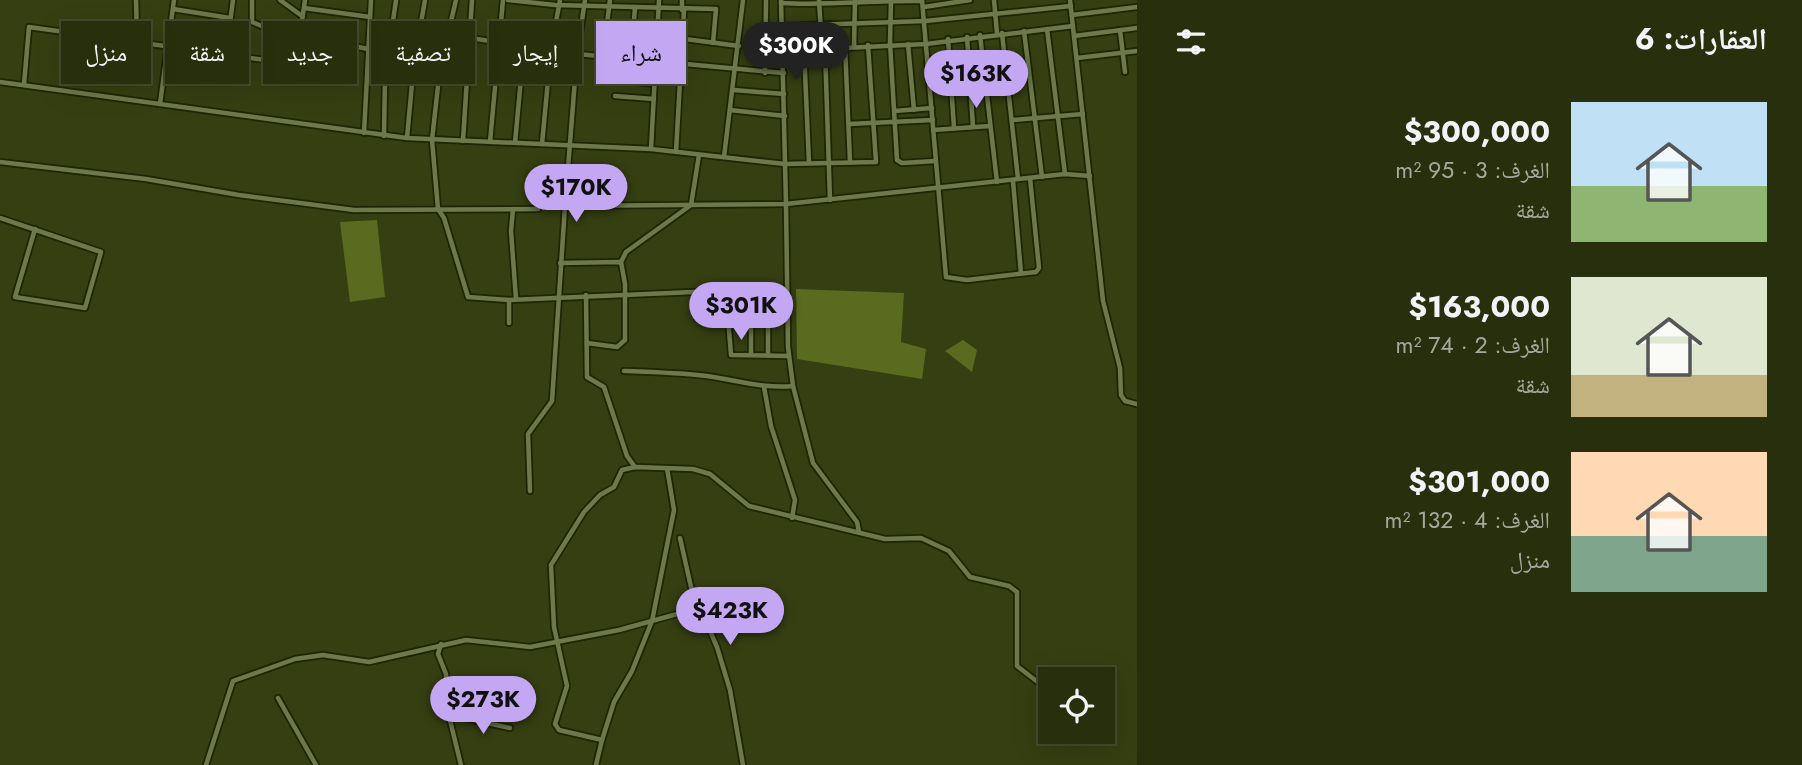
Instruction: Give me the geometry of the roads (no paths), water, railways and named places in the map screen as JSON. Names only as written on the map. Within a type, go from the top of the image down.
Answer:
[{"type":"street","points":[[136,0],[137,21]]},
{"type":"street","points":[[171,21],[174,0]]},
{"type":"street","points":[[230,21],[233,0]]},
{"type":"street","points":[[252,0],[252,22],[263,26]]},
{"type":"street","points":[[280,0],[303,16]]},
{"type":"street","points":[[305,0],[300,35],[368,49]]},
{"type":"street","points":[[364,134],[371,0]]},
{"type":"street","points":[[384,136],[385,78],[396,0]]},
{"type":"street","points":[[407,138],[414,62],[425,0]]},
{"type":"street","points":[[456,0],[440,68],[432,140],[438,209],[444,218],[465,293],[474,299],[509,300],[726,292],[787,293]]},
{"type":"street","points":[[471,21],[472,0]]},
{"type":"street","points":[[502,21],[505,0],[610,3],[683,10],[716,9],[713,43]]},
{"type":"street","points":[[658,21],[659,0]]},
{"type":"street","points":[[682,0],[684,21]]},
{"type":"street","points":[[724,157],[743,0]]},
{"type":"street","points":[[765,73],[766,0]]},
{"type":"street","points":[[891,0],[890,43],[898,162],[936,161]]},
{"type":"street","points":[[859,532],[857,522],[813,463],[793,386],[787,293],[781,2],[891,0],[923,3],[970,0]]},
{"type":"street","points":[[994,0],[1013,120],[1021,273]]},
{"type":"street","points":[[854,46],[855,1]]},
{"type":"street","points":[[556,21],[560,2]]},
{"type":"street","points":[[582,22],[585,2]]},
{"type":"street","points":[[608,21],[610,3]]},
{"type":"street","points":[[820,3],[830,200]]},
{"type":"street","points":[[923,3],[946,277],[960,281],[1036,272],[1040,265],[1030,178]]},
{"type":"street","points":[[781,26],[925,21],[1070,3],[1090,176],[1094,238],[1106,320],[1120,368],[1121,395],[1125,401],[1137,404]]},
{"type":"street","points":[[634,21],[635,7]]},
{"type":"street","points":[[1072,15],[1137,7]]},
{"type":"street","points":[[304,8],[370,17]]},
{"type":"street","points":[[173,9],[230,18]]},
{"type":"street","points":[[783,51],[890,43],[926,44],[980,35],[1073,26]]},
{"type":"street","points":[[24,85],[29,27],[61,31]]},
{"type":"street","points":[[1074,36],[1137,28]]},
{"type":"street","points":[[1047,29],[1065,174]]},
{"type":"street","points":[[1120,30],[1125,72]]},
{"type":"street","points":[[1024,31],[1042,177]]},
{"type":"street","points":[[980,35],[997,182]]},
{"type":"street","points":[[967,37],[973,127]]},
{"type":"street","points":[[686,39],[739,46]]},
{"type":"street","points":[[948,39],[954,128]]},
{"type":"street","points":[[908,44],[914,110]]},
{"type":"street","points":[[0,82],[384,136],[651,149],[785,164],[876,162],[868,45]]},
{"type":"street","points":[[845,46],[850,162]]},
{"type":"street","points":[[804,50],[809,163]]},
{"type":"street","points":[[1077,58],[1137,51]]},
{"type":"street","points":[[160,104],[165,54]]},
{"type":"street","points":[[686,65],[736,71],[784,73]]},
{"type":"street","points":[[463,141],[467,84]]},
{"type":"street","points":[[490,142],[495,84]]},
{"type":"street","points":[[515,143],[520,84]]},
{"type":"street","points":[[542,144],[548,84]]},
{"type":"street","points":[[530,491],[528,434],[552,401],[557,298],[574,84]]},
{"type":"street","points":[[651,149],[655,84]]},
{"type":"street","points":[[676,152],[681,84]]},
{"type":"street","points":[[734,90],[784,94]]},
{"type":"street","points":[[615,96],[654,99]]},
{"type":"street","points":[[894,111],[932,108]]},
{"type":"street","points":[[730,110],[785,116]]},
{"type":"street","points":[[1013,120],[1083,114]]},
{"type":"street","points":[[849,124],[933,120]]},
{"type":"street","points":[[933,130],[990,126]]},
{"type":"street","points":[[587,343],[617,347],[623,344],[625,296],[621,262],[626,252],[691,205],[699,155]]},
{"type":"street","points":[[0,162],[146,179],[322,207],[375,211],[538,209]]},
{"type":"street","points":[[565,206],[786,204],[1065,174],[1090,176]]},
{"type":"street","points":[[513,209],[511,231],[516,299]]},
{"type":"street","points":[[0,218],[35,229],[101,252],[85,309],[15,297],[35,229]]},
{"type":"street","points":[[560,263],[621,262]]},
{"type":"street","points":[[726,292],[731,355],[789,356]]},
{"type":"street","points":[[751,292],[751,355]]},
{"type":"street","points":[[768,292],[768,355]]},
{"type":"street","points":[[586,296],[587,377],[604,387],[627,456],[635,467]]},
{"type":"street","points":[[509,300],[509,323]]},
{"type":"street","points":[[624,371],[704,376],[764,387],[793,386]]},
{"type":"street","points":[[764,387],[771,426],[795,500],[792,518]]},
{"type":"street","points":[[602,740],[559,730],[555,724],[567,686],[554,626],[551,565],[584,512],[600,495],[614,487],[622,470],[635,467],[693,469],[710,474],[749,506],[885,539],[908,537],[929,540],[949,551],[970,578],[1015,589],[1019,596],[1020,628],[1017,666],[1038,682]]},
{"type":"street","points":[[596,765],[614,702],[632,671],[652,621],[674,510],[667,468]]},
{"type":"street","points":[[680,538],[691,587],[717,647],[727,681],[743,765]]},
{"type":"street","points":[[206,765],[233,681],[239,676],[263,673],[295,659],[323,655],[369,662],[466,640],[530,648],[699,608]]},
{"type":"street","points":[[440,644],[438,654],[446,674],[449,719],[460,762],[454,765]]},
{"type":"street","points":[[278,698],[316,765]]},
{"type":"street","points":[[449,719],[460,717],[510,728]]}]
